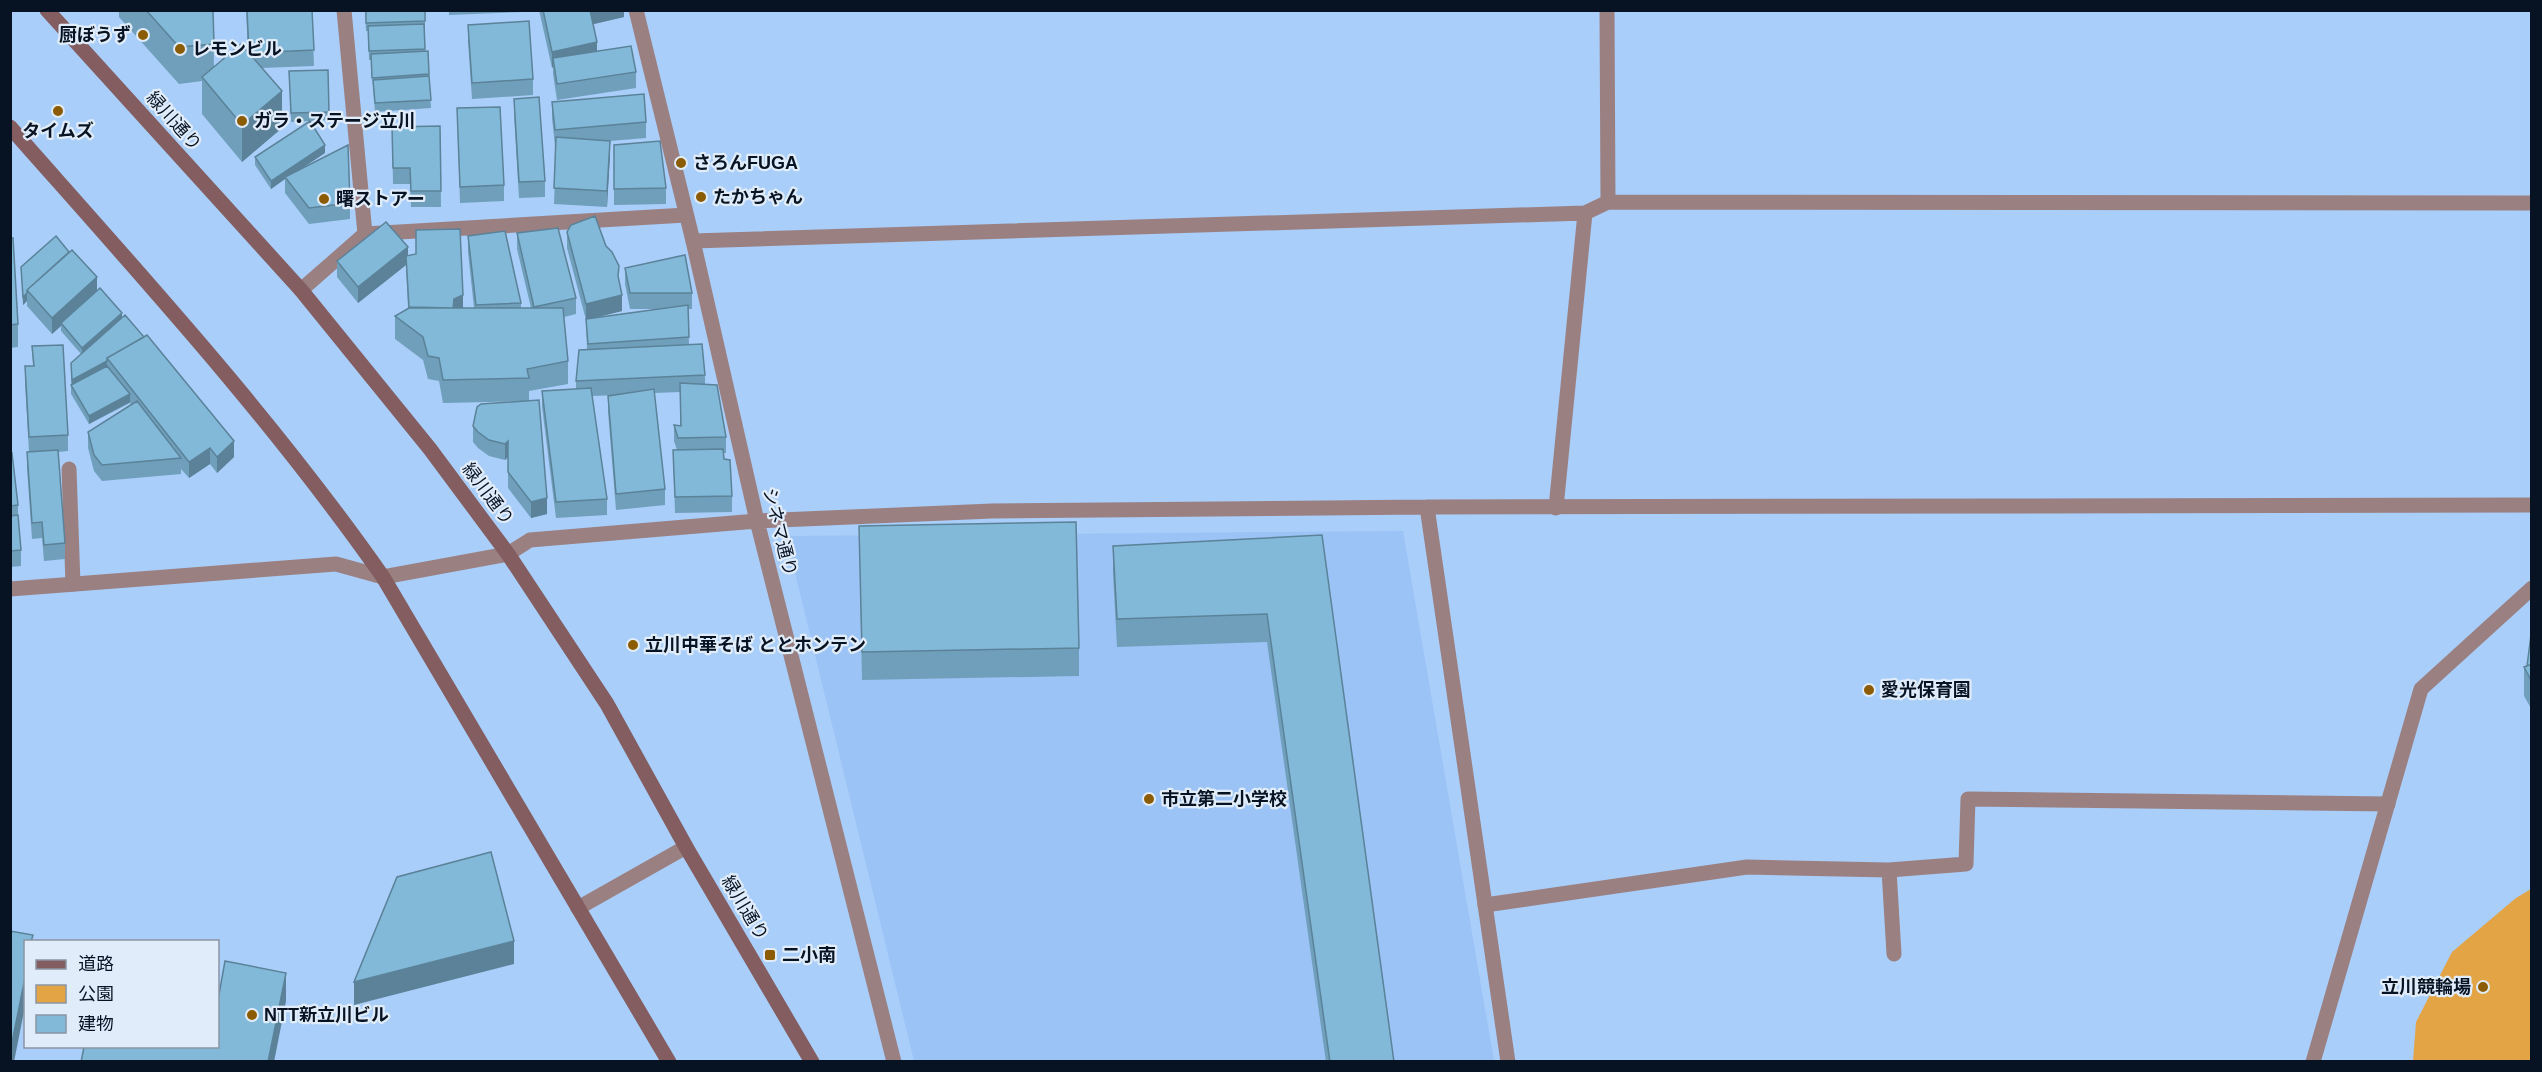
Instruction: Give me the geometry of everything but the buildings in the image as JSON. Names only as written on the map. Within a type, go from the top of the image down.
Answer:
[{"type":"street","name":"緑川通り","points":[[47,10],[301,290],[430,449],[508,554],[607,704],[686,847],[812,1062]]},
{"type":"street","points":[[344,10],[365,234]]},
{"type":"street","name":"シネマ通り","points":[[636,10],[693,241],[757,521],[894,1062]]},
{"type":"street","points":[[1607,10],[1608,202]]},
{"type":"street","points":[[10,126],[169,306],[266,423],[333,506],[383,577],[669,1062]]},
{"type":"street","points":[[693,241],[1585,213],[1608,202],[2532,203]]},
{"type":"street","points":[[1556,508],[1585,213]]},
{"type":"street","points":[[301,290],[365,234],[686,215]]},
{"type":"street","points":[[69,469],[73,584]]},
{"type":"street","points":[[10,589],[336,564],[383,577],[508,554],[530,540],[757,521],[992,511],[1427,507],[2532,505]]},
{"type":"street","points":[[1427,507],[1508,1062]]},
{"type":"street","points":[[2313,1062],[2421,689],[2532,588]]},
{"type":"street","points":[[1485,905],[1747,867],[1889,870],[1966,864],[1968,799],[2388,804]]},
{"type":"street","points":[[578,908],[686,847]]},
{"type":"street","points":[[1889,870],[1894,954]]},
{"type":"shaded area","name":"市立第二小学校","points":[[1403,531],[1494,1061],[914,1061],[786,536]]},
{"type":"green space","name":"立川競輪場","points":[[2531,889],[2531,1061],[2413,1061],[2416,1022],[2452,952],[2516,898]]},
{"type":"place","name":"厨ぼうず","points":[[143,35]]},
{"type":"place","name":"レモンビル","points":[[180,49]]},
{"type":"place","name":"タイムズ","points":[[58,111]]},
{"type":"place","name":"ガラ・ステージ立川","points":[[242,121]]},
{"type":"place","name":"さろんFUGA","points":[[681,163]]},
{"type":"place","name":"たかちゃん","points":[[701,197]]},
{"type":"place","name":"曙ストアー","points":[[324,199]]},
{"type":"place","name":"立川中華そば ととホンテン","points":[[633,645]]},
{"type":"place","name":"愛光保育園","points":[[1869,690]]},
{"type":"place","name":"市立第二小学校","points":[[1149,799]]},
{"type":"place","name":"二小南","points":[[770,955]]},
{"type":"place","name":"立川競輪場","points":[[2483,987]]},
{"type":"place","name":"NTT新立川ビル","points":[[252,1015]]}]
